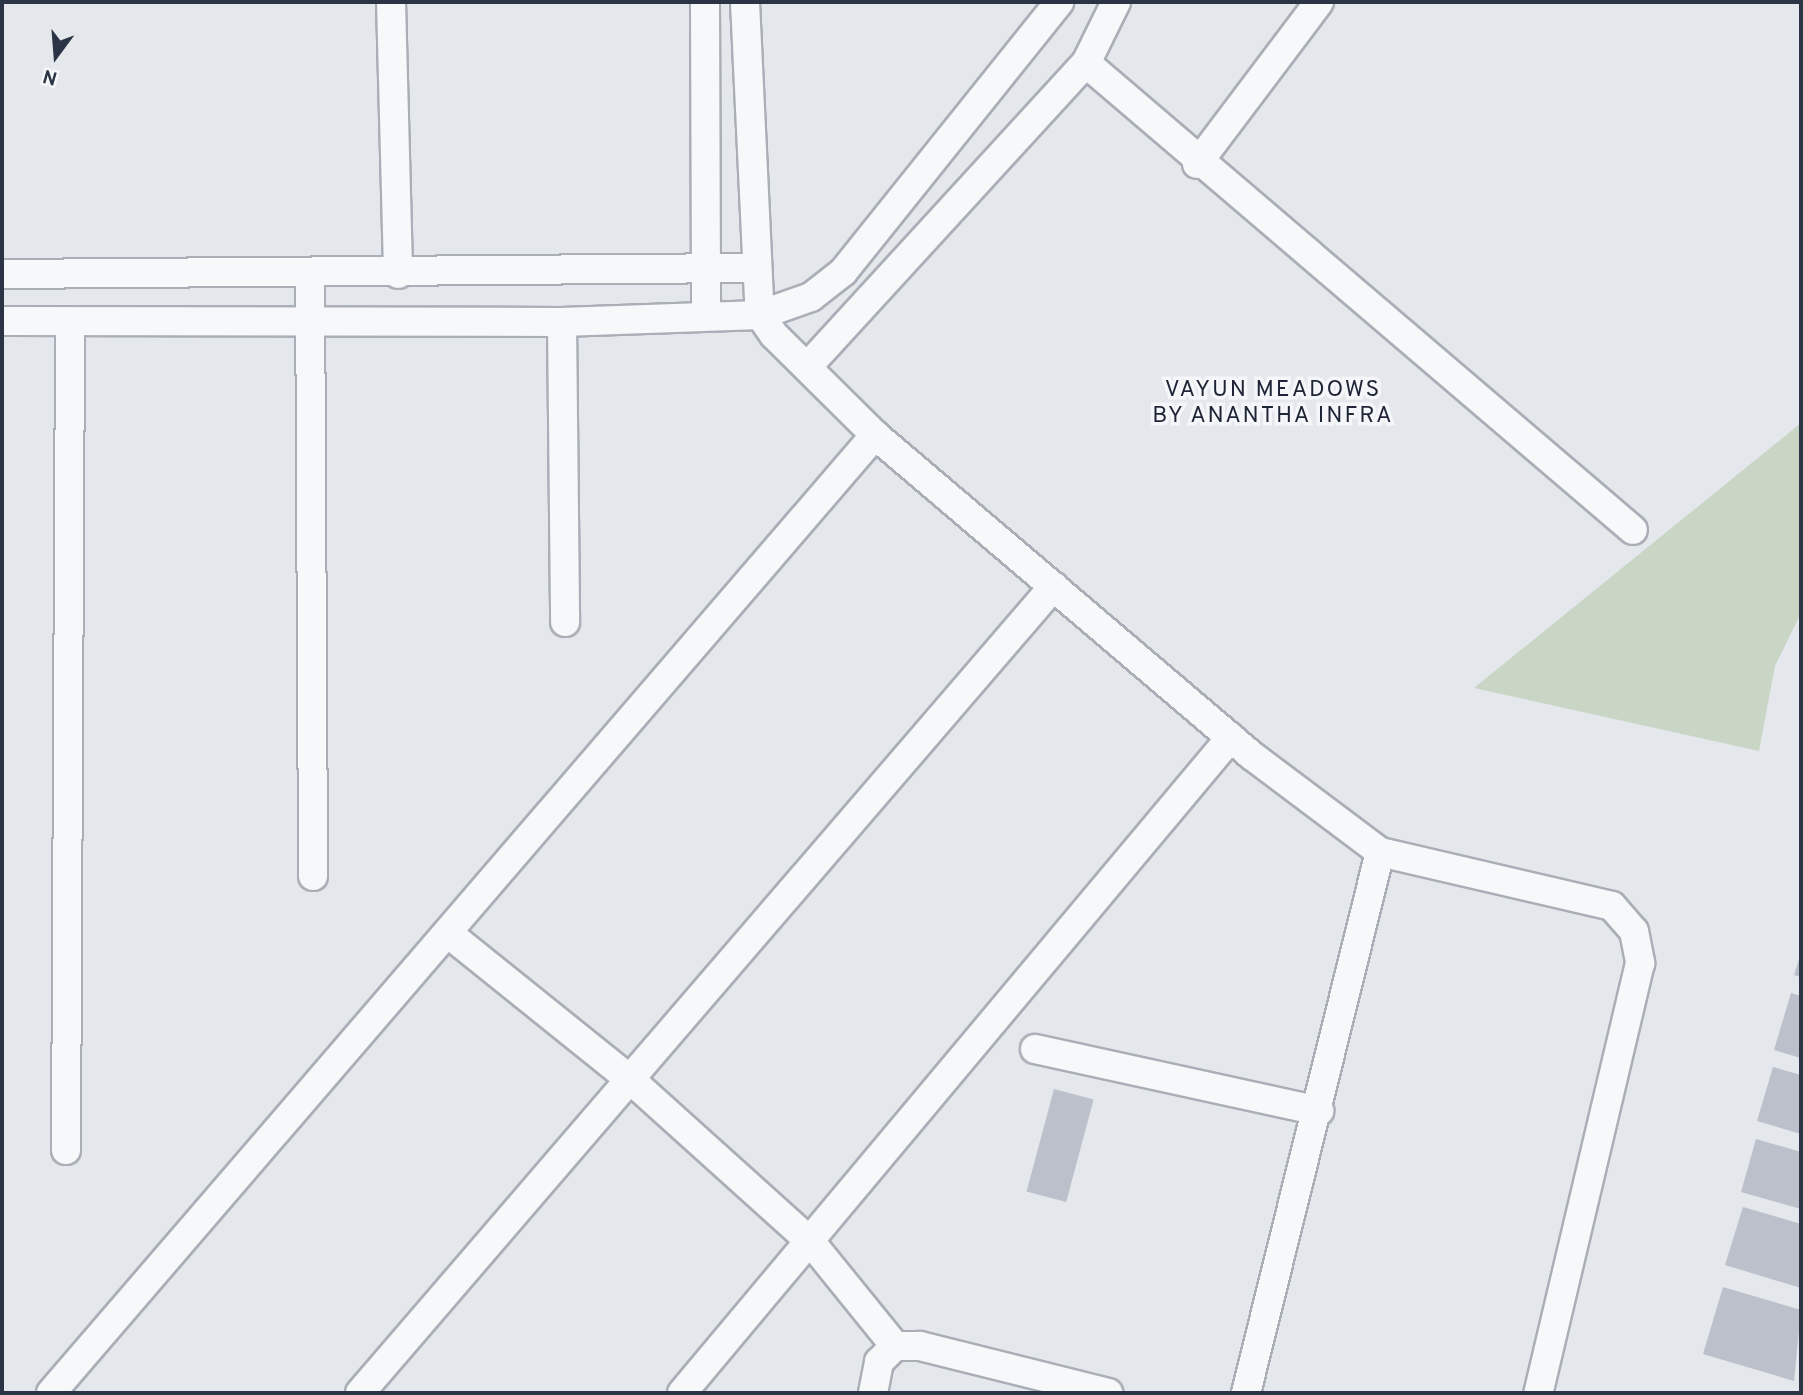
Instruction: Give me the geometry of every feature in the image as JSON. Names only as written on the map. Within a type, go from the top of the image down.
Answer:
[{"type":"street","points":[[391,2],[398,274]]},
{"type":"street","points":[[705,2],[702,270],[706,316]]},
{"type":"street","points":[[745,2],[760,315],[808,366],[875,435],[1231,737],[1380,852],[1612,906],[1634,931],[1640,963],[1538,1393]]},
{"type":"street","points":[[2,321],[562,322],[760,315],[811,297],[843,272],[1059,2]]},
{"type":"street","points":[[808,366],[1086,63],[1116,2]]},
{"type":"street","points":[[1197,164],[1319,2]]},
{"type":"street","points":[[1086,63],[1197,164],[1633,530]]},
{"type":"street","points":[[2,274],[398,274],[756,268]]},
{"type":"street","points":[[310,274],[315,321],[313,876]]},
{"type":"street","points":[[66,1150],[70,322]]},
{"type":"street","points":[[562,322],[565,622]]},
{"type":"street","points":[[51,1393],[449,934],[875,435]]},
{"type":"street","points":[[360,1393],[632,1081],[1054,586]]},
{"type":"street","points":[[682,1393],[1231,737]]},
{"type":"street","points":[[1246,1393],[1319,1111],[1380,852]]},
{"type":"street","points":[[449,934],[632,1081],[810,1241],[895,1346]]},
{"type":"street","points":[[1035,1049],[1319,1111]]},
{"type":"street","points":[[873,1393],[879,1362],[895,1346],[920,1346],[1108,1393]]},
{"type":"green space","points":[[1801,423],[1801,613],[1775,666],[1759,751],[1474,688]]},
{"type":"building","points":[[1801,953],[1801,977],[1794,975]]},
{"type":"building","points":[[1791,993],[1801,996],[1801,1058],[1774,1050]]},
{"type":"building","points":[[1773,1067],[1801,1075],[1801,1134],[1757,1121]]},
{"type":"building","points":[[1054,1089],[1094,1100],[1066,1202],[1027,1191]]},
{"type":"building","points":[[1756,1139],[1801,1152],[1801,1209],[1741,1192]]},
{"type":"building","points":[[1743,1207],[1801,1224],[1801,1288],[1725,1265]]},
{"type":"building","points":[[1723,1287],[1801,1310],[1794,1381],[1703,1354]]},
{"type":"district","name":"VAYUN MEADOWS BY ANANTHA INFRA","points":[[1273,404]]}]
